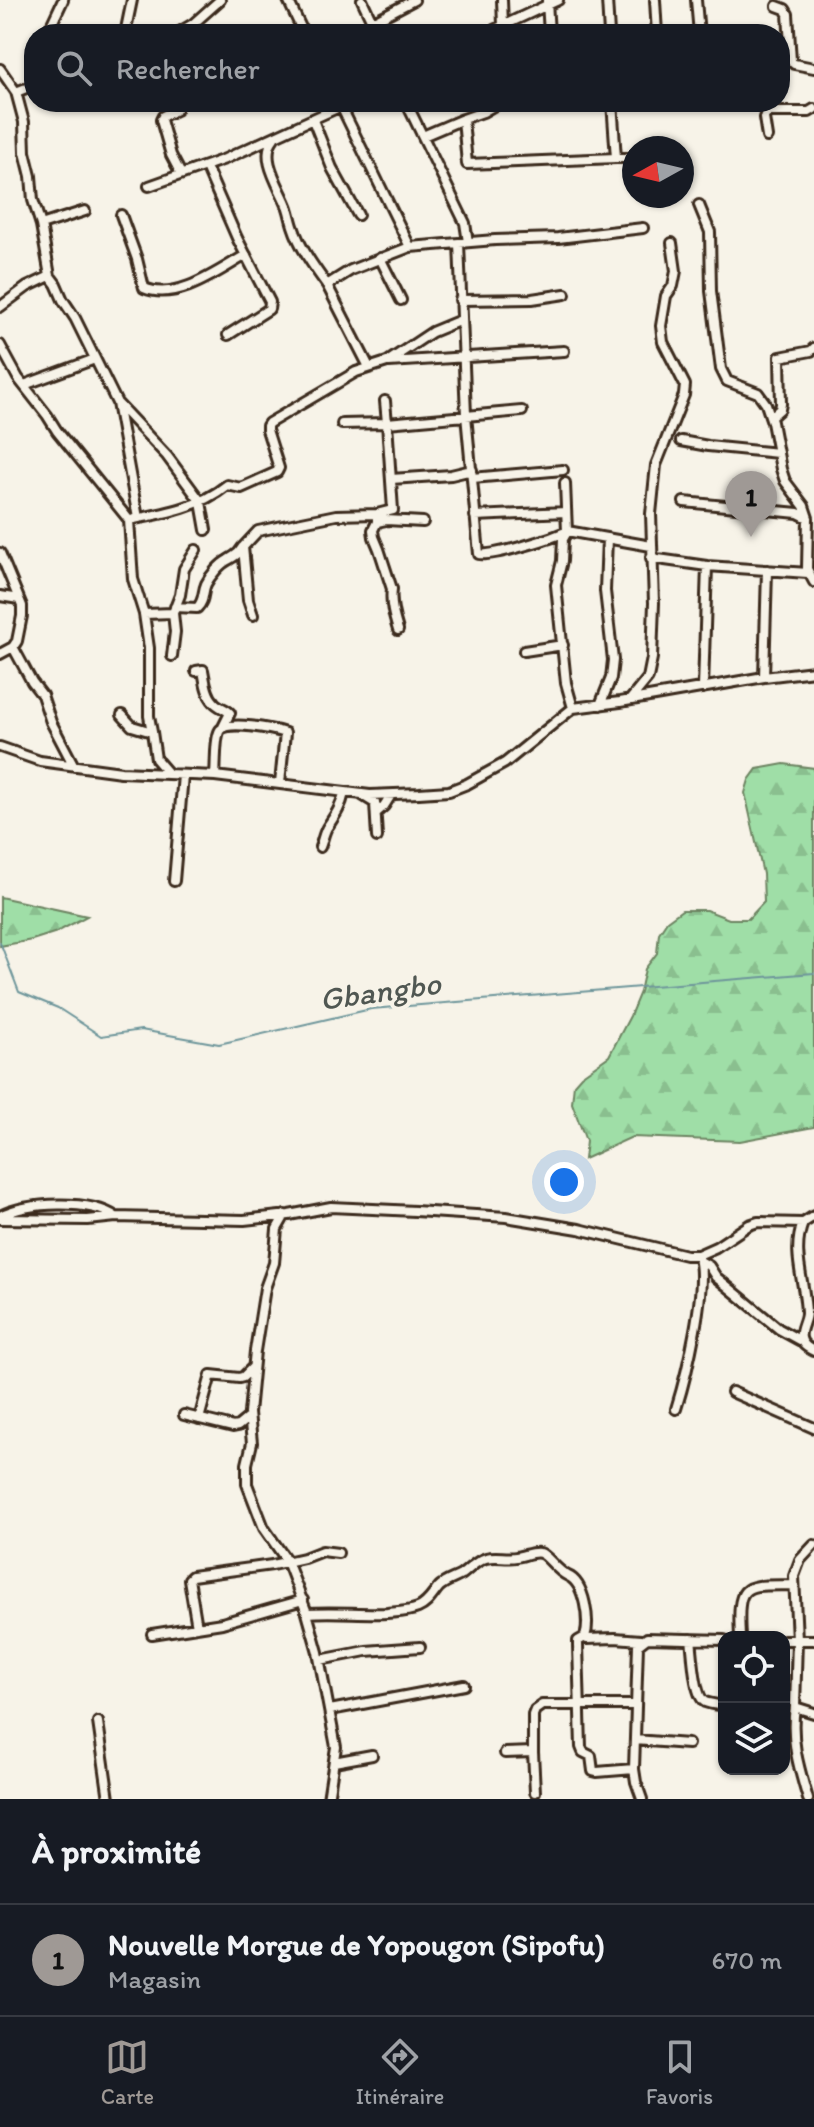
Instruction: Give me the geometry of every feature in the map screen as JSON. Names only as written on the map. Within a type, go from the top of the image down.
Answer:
[{"type":"street","points":[[52,24],[63,0]]},
{"type":"street","points":[[127,24],[132,0]]},
{"type":"street","points":[[193,24],[220,0]]},
{"type":"street","points":[[288,0],[299,24]]},
{"type":"street","points":[[362,0],[372,22],[414,0]]},
{"type":"street","points":[[502,0],[503,24]]},
{"type":"street","points":[[505,24],[547,2],[558,0]]},
{"type":"street","points":[[607,0],[608,24]]},
{"type":"street","points":[[655,0],[656,24]]},
{"type":"street","points":[[696,0],[698,24]]},
{"type":"street","points":[[547,2],[548,24]]},
{"type":"street","points":[[777,6],[785,9],[789,24]]},
{"type":"street","points":[[790,45],[794,64],[814,68]]},
{"type":"street","points":[[0,69],[16,92],[24,122],[25,152],[33,200],[50,276],[117,403],[167,456],[201,502],[206,530]]},
{"type":"street","points":[[16,92],[24,89]]},
{"type":"street","points":[[767,137],[766,112],[809,112],[814,109]]},
{"type":"street","points":[[172,112],[161,120],[171,155],[181,174]]},
{"type":"street","points":[[149,186],[206,167],[328,112]]},
{"type":"street","points":[[348,112],[410,247]]},
{"type":"street","points":[[411,112],[465,223],[460,300],[466,415],[479,554],[483,556],[554,538],[567,531],[651,546]]},
{"type":"street","points":[[423,136],[483,112]]},
{"type":"street","points":[[613,112],[616,158]]},
{"type":"street","points":[[463,119],[467,164],[622,158]]},
{"type":"street","points":[[313,120],[332,168],[358,215]]},
{"type":"street","points":[[274,137],[268,158],[293,228],[310,262],[327,285],[369,367]]},
{"type":"street","points":[[206,167],[270,306],[267,311],[228,335]]},
{"type":"street","points":[[699,205],[710,232],[711,291],[721,369],[727,381],[763,398],[771,417],[785,481],[804,506],[808,518],[806,561],[808,573],[814,582]]},
{"type":"street","points":[[41,225],[85,211]]},
{"type":"street","points":[[121,215],[144,288],[156,292],[185,287],[246,255]]},
{"type":"street","points":[[327,285],[341,275],[410,247],[558,238],[643,228]]},
{"type":"street","points":[[630,700],[648,678],[652,658],[651,514],[656,465],[684,395],[685,385],[663,342],[661,326],[666,296],[673,286],[676,271],[672,243]]},
{"type":"street","points":[[380,258],[401,300]]},
{"type":"street","points":[[0,307],[27,287],[50,276]]},
{"type":"street","points":[[460,300],[523,299],[565,294]]},
{"type":"street","points":[[387,362],[432,332],[461,320]]},
{"type":"street","points":[[0,345],[57,431],[134,519]]},
{"type":"street","points":[[771,417],[781,404],[780,357],[814,348]]},
{"type":"street","points":[[134,519],[166,514],[201,502],[227,485],[241,488],[277,472],[279,468],[267,430],[269,423],[356,372],[387,362],[564,351]]},
{"type":"street","points":[[24,385],[95,359]]},
{"type":"street","points":[[385,401],[393,510],[377,518],[373,530],[392,589],[392,610],[398,630]]},
{"type":"street","points":[[117,403],[134,519],[133,579],[144,614],[149,648],[149,716],[156,759],[169,774]]},
{"type":"street","points":[[342,424],[522,411]]},
{"type":"street","points":[[681,441],[778,453]]},
{"type":"street","points":[[391,479],[563,470]]},
{"type":"street","points":[[565,483],[567,531],[556,585],[566,683],[573,708]]},
{"type":"street","points":[[684,502],[798,513],[808,518]]},
{"type":"street","points":[[475,516],[566,512]]},
{"type":"street","points":[[144,614],[197,608],[214,573],[226,560],[238,556],[258,531],[336,515],[423,522]]},
{"type":"street","points":[[600,705],[611,678],[613,660],[605,591],[607,538]]},
{"type":"street","points":[[243,547],[248,600],[253,615]]},
{"type":"street","points":[[172,656],[174,610],[184,569],[196,550]]},
{"type":"street","points":[[0,654],[17,641],[22,616],[22,606],[1,557]]},
{"type":"street","points":[[651,558],[707,566],[808,573]]},
{"type":"street","points":[[703,688],[707,566]]},
{"type":"street","points":[[764,677],[767,570]]},
{"type":"street","points":[[0,596],[19,599]]},
{"type":"street","points":[[524,651],[563,645]]},
{"type":"street","points":[[13,647],[42,695],[56,734],[74,766]]},
{"type":"street","points":[[196,671],[203,670],[209,696],[215,705],[230,713],[218,733],[215,776]]},
{"type":"street","points":[[0,747],[40,761],[74,766],[215,776],[344,793],[391,795],[449,791],[505,763],[573,708],[814,671]]},
{"type":"street","points":[[122,715],[132,726],[152,732]]},
{"type":"street","points":[[222,727],[243,726],[285,733],[280,783]]},
{"type":"street","points":[[140,773],[156,759]]},
{"type":"street","points":[[174,881],[183,775]]},
{"type":"street","points":[[320,847],[327,827],[341,807],[344,793]]},
{"type":"street","points":[[361,794],[375,803],[377,837]]},
{"type":"street","points":[[376,813],[391,795]]},
{"type":"street","points":[[0,1218],[23,1208],[50,1206],[89,1207],[107,1211],[116,1217]]},
{"type":"street","points":[[0,1218],[282,1219],[316,1209],[345,1207],[490,1216],[579,1229],[699,1258],[716,1277],[779,1329],[814,1351]]},
{"type":"street","points":[[699,1258],[749,1225],[758,1222],[803,1223],[814,1216]]},
{"type":"street","points":[[282,1219],[277,1229],[274,1263],[265,1288],[253,1368],[249,1417],[252,1443],[247,1464],[249,1492],[264,1528],[287,1561],[303,1600],[320,1660],[335,1741],[328,1799]]},
{"type":"street","points":[[803,1223],[797,1251],[805,1324]]},
{"type":"street","points":[[676,1409],[691,1350],[699,1258]]},
{"type":"street","points":[[801,1341],[805,1324],[814,1319]]},
{"type":"street","points":[[199,1419],[211,1375],[239,1378],[253,1368]]},
{"type":"street","points":[[732,1392],[814,1428]]},
{"type":"street","points":[[184,1415],[235,1427],[249,1417]]},
{"type":"street","points":[[808,1799],[794,1748],[792,1723],[797,1640],[794,1585],[800,1560],[814,1545]]},
{"type":"street","points":[[197,1627],[189,1586],[192,1576],[255,1568],[322,1551],[338,1553]]},
{"type":"street","points":[[307,1613],[406,1612],[419,1608],[439,1588],[481,1559],[537,1552],[546,1556],[560,1572],[573,1577],[586,1609],[588,1625],[585,1637],[578,1641],[583,1752],[591,1756],[593,1771],[634,1769]]},
{"type":"street","points":[[740,1631],[741,1598],[745,1590],[752,1586],[794,1585]]},
{"type":"street","points":[[152,1634],[222,1623],[303,1600]]},
{"type":"street","points":[[585,1637],[718,1640]]},
{"type":"street","points":[[691,1639],[698,1693],[705,1702],[718,1705]]},
{"type":"street","points":[[641,1640],[636,1648],[634,1769],[642,1799]]},
{"type":"street","points":[[790,1640],[814,1640]]},
{"type":"street","points":[[320,1660],[366,1651],[420,1647]]},
{"type":"street","points":[[330,1710],[464,1685]]},
{"type":"street","points":[[535,1792],[535,1710],[542,1705],[635,1705]]},
{"type":"street","points":[[795,1707],[814,1713]]},
{"type":"street","points":[[98,1722],[109,1799]]},
{"type":"street","points":[[635,1740],[688,1744]]},
{"type":"street","points":[[505,1753],[533,1752]]},
{"type":"street","points":[[334,1762],[372,1755]]},
{"type":"green space","points":[[784,764],[814,768],[814,1127],[740,1141],[632,1137],[584,1159],[586,1141],[572,1103],[574,1084],[609,1056],[630,1016],[645,969],[657,953],[659,933],[667,921],[682,910],[706,910],[729,919],[748,919],[764,902],[763,874],[745,793],[757,769]]},
{"type":"green space","points":[[0,897],[87,916],[57,932],[0,946]]},
{"type":"waterway","name":"Gbangbo","points":[[0,942],[19,992],[58,1008],[101,1036],[141,1030],[219,1044],[371,1009],[814,973]]},
{"type":"place","name":"Nouvelle Morgue de Yopougon (Sipofu)","points":[[751,537]]}]
